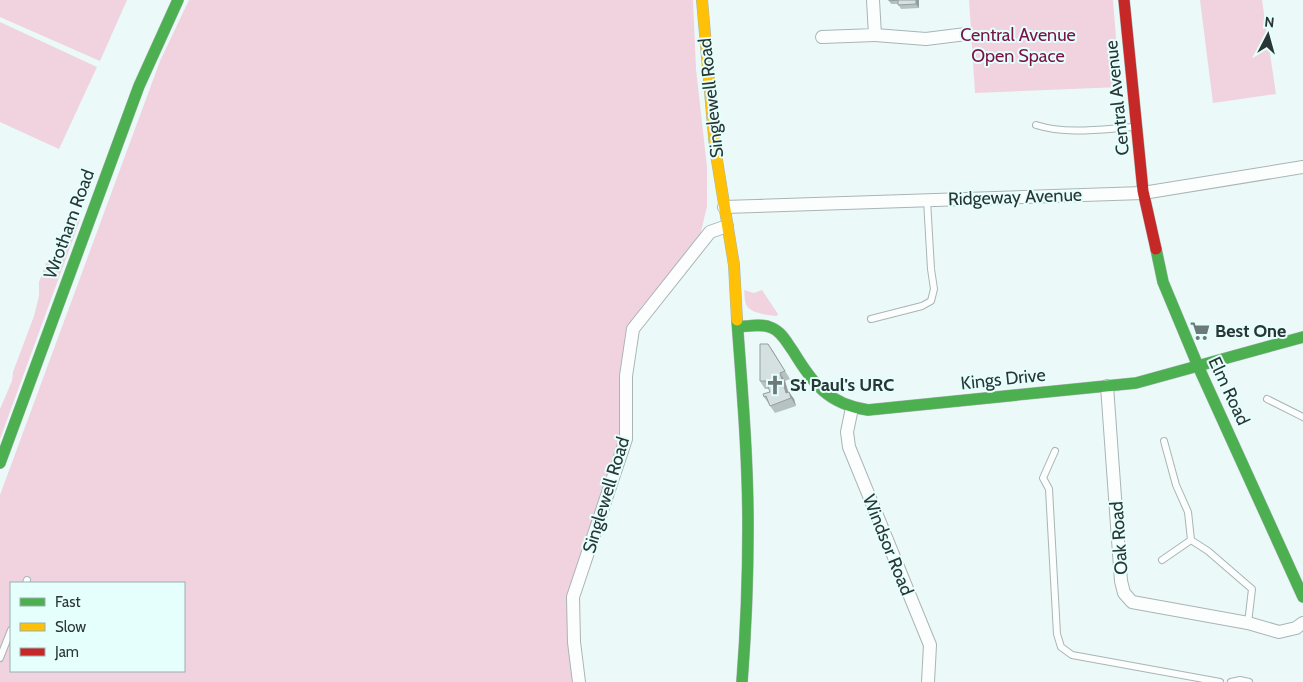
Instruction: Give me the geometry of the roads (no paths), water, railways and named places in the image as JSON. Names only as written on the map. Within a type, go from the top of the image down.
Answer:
[{"type":"street","name":"Wrotham Road","points":[[0,463],[142,79],[178,0]]},
{"type":"street","name":"Singlewell Road","points":[[702,0],[715,148],[734,265],[738,327],[748,514],[742,682]]},
{"type":"street","points":[[873,0],[875,35]]},
{"type":"street","name":"Central Avenue","points":[[1124,0],[1143,193]]},
{"type":"street","points":[[822,37],[875,35],[926,39],[966,34]]},
{"type":"street","name":"Ridgeway Avenue","points":[[724,207],[1143,193],[1303,167]]},
{"type":"street","name":"Elm Road","points":[[1143,193],[1163,282],[1198,366],[1299,580],[1303,597]]},
{"type":"street","name":"Singlewell Road","points":[[579,682],[574,642],[573,597],[626,439],[626,376],[633,329],[710,232],[727,226]]},
{"type":"street","name":"Kings Drive","points":[[738,327],[764,326],[776,331],[821,392],[836,402],[852,408],[868,410],[1107,386],[1149,380],[1303,338]]},
{"type":"street","name":"Oak Road","points":[[1107,386],[1121,581],[1124,593],[1132,602],[1248,623],[1279,632],[1296,628],[1303,624]]},
{"type":"street","name":"Windsor Road","points":[[852,408],[847,432],[849,447],[930,645],[928,682]]},
{"type":"lane","points":[[1036,125],[1052,130],[1069,131],[1137,127]]},
{"type":"lane","points":[[871,318],[922,306],[931,301],[934,289],[927,200]]},
{"type":"lane","points":[[1267,400],[1303,417]]},
{"type":"lane","points":[[1164,441],[1176,485],[1188,512],[1191,540]]},
{"type":"lane","points":[[1055,451],[1043,478],[1049,489],[1057,634],[1060,647],[1072,655],[1220,682]]},
{"type":"lane","points":[[1191,540],[1208,551],[1252,588],[1248,623]]},
{"type":"lane","points":[[1162,560],[1191,540]]},
{"type":"lane","points":[[0,658],[10,633]]},
{"type":"lane","points":[[1230,682],[1240,680],[1249,682]]},
{"type":"place","name":"Best One","points":[[1200,331]]},
{"type":"place","name":"St Paul's URC","points":[[775,385]]},
{"type":"park label","name":"Central Avenue Open Space","points":[[1018,45]]}]
